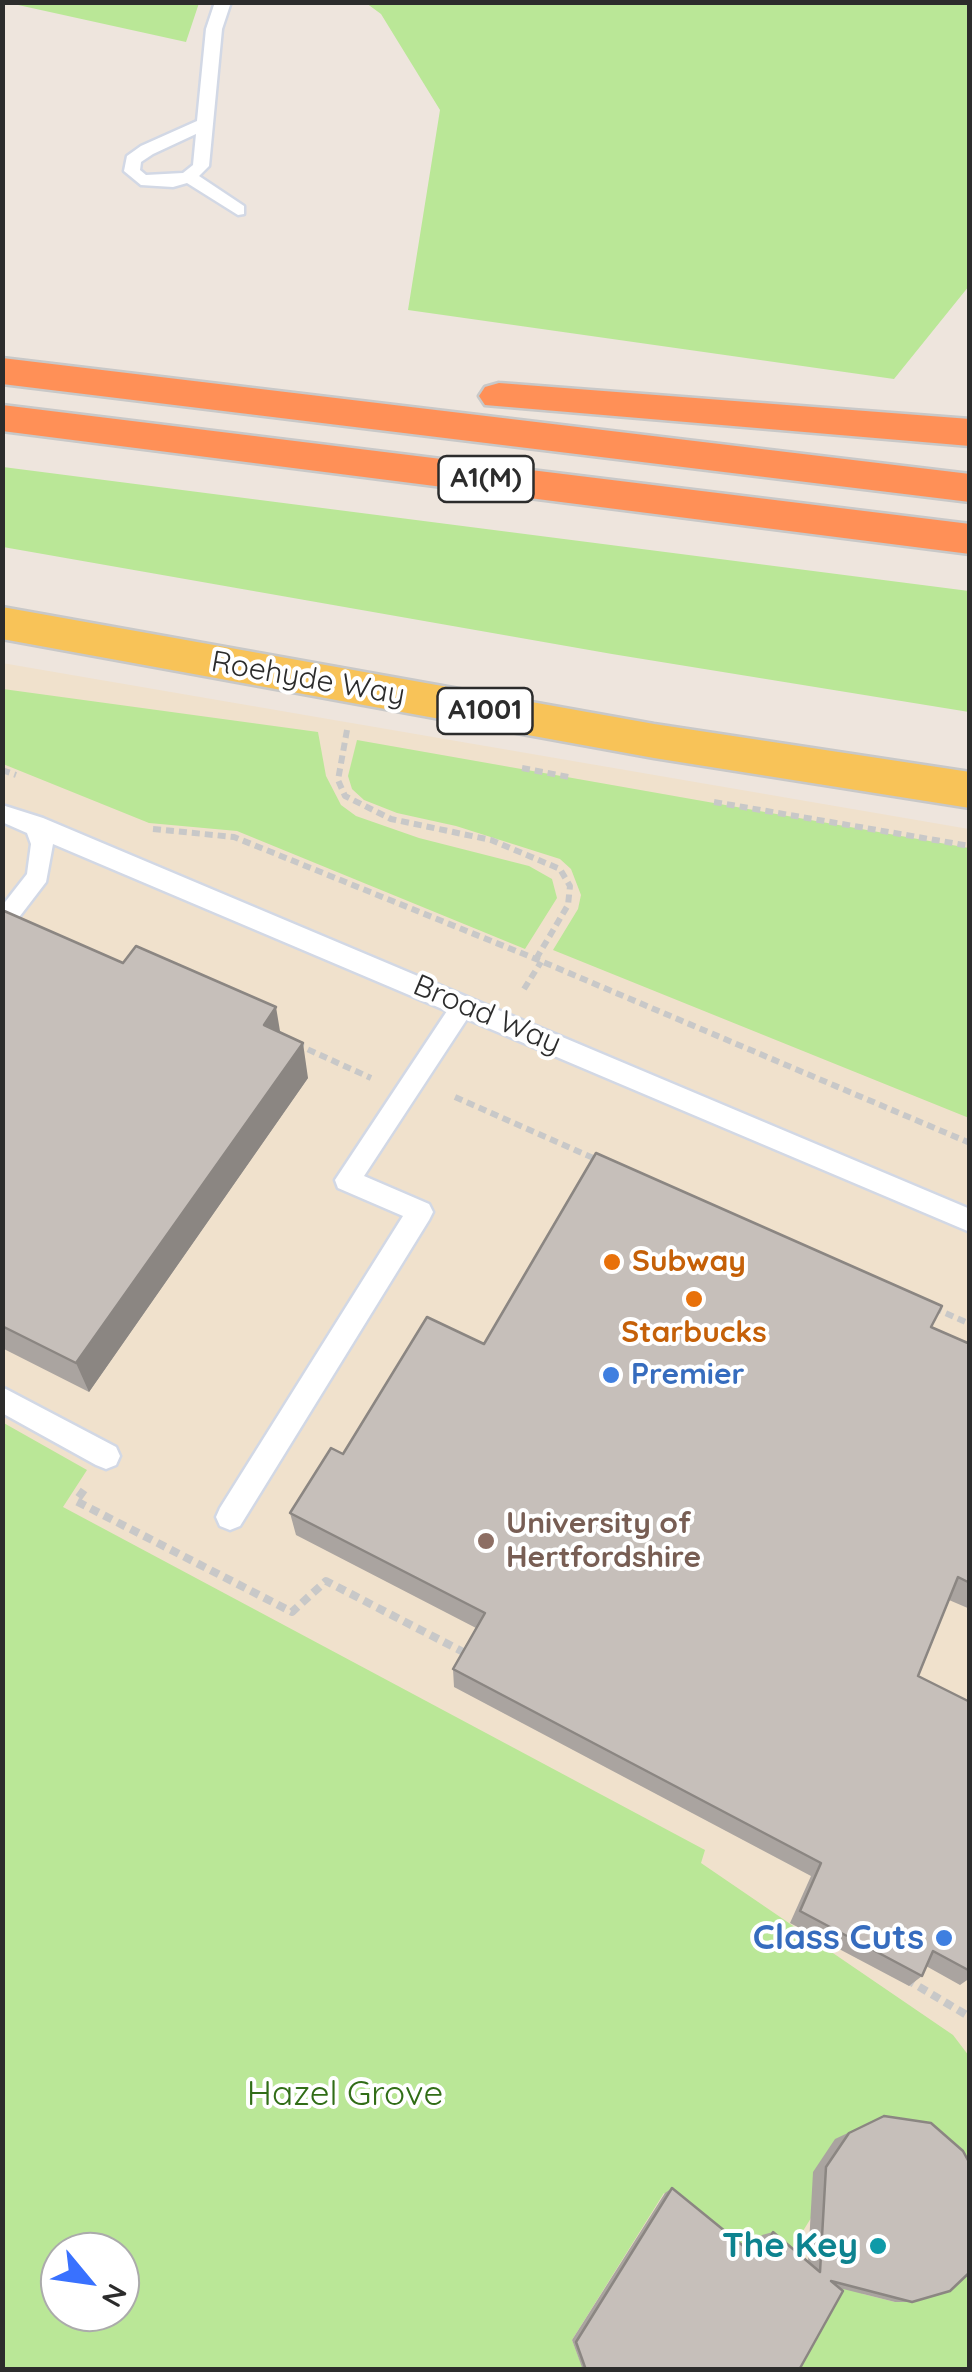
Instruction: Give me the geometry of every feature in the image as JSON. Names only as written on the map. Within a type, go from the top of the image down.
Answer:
[{"type":"highway","name":"A1(M)","points":[[2,371],[970,488]]},
{"type":"highway","points":[[96,382],[275,382],[970,432]]},
{"type":"highway","name":"A1(M)","points":[[2,418],[970,539]]},
{"type":"main road","name":"Roehyde Way","points":[[2,623],[654,741],[970,790]]},
{"type":"lane","points":[[204,124],[133,160],[132,171],[141,180],[173,182],[190,176],[201,166],[206,151],[204,124],[210,100],[214,30],[223,2]]},
{"type":"lane","points":[[190,176],[238,210]]},
{"type":"lane","name":"Broad Way","points":[[2,813],[464,1004],[970,1221]]},
{"type":"lane","points":[[2,924],[38,876],[42,844],[36,824]]},
{"type":"lane","points":[[230,1517],[420,1212],[347,1180],[464,1004]]},
{"type":"lane","points":[[2,1399],[106,1456]]},
{"type":"path","points":[[347,726],[338,780],[344,796],[391,819],[490,840],[560,869],[570,886],[568,905],[536,959]]},
{"type":"path","points":[[2,770],[20,777]]},
{"type":"path","points":[[147,828],[234,837],[536,959],[970,1144]]},
{"type":"path","points":[[279,1036],[405,1093]]},
{"type":"path","points":[[454,1097],[614,1168]]},
{"type":"path","points":[[916,1300],[970,1324]]},
{"type":"path","points":[[106,1456],[76,1502],[292,1612],[326,1581],[471,1656]]},
{"type":"path","points":[[901,1976],[970,2017]]},
{"type":"shaded area","name":"University of Hertfordshire","points":[[2,663],[969,829],[969,2369],[3,2369]]},
{"type":"green space","points":[[199,2],[186,42],[9,3]]},
{"type":"green space","points":[[366,3],[969,3],[969,286],[894,379],[408,310],[440,110],[381,14]]},
{"type":"green space","points":[[3,467],[969,591],[969,712],[3,547]]},
{"type":"green space","points":[[3,689],[318,732],[326,776],[341,805],[356,816],[419,838],[529,866],[552,879],[557,898],[525,949],[237,831],[149,823],[3,764]]},
{"type":"green space","points":[[357,740],[969,848],[969,1118],[553,950],[578,909],[581,895],[571,869],[560,859],[364,800],[352,789],[348,776]]},
{"type":"green space","name":"Hazel Grove","points":[[2,1422],[87,1470],[63,1507],[705,1850],[701,1863],[953,2035],[969,2056],[969,2369],[791,2369],[839,2274],[863,2294],[895,2302],[931,2292],[811,2218],[787,2257],[747,2260],[664,2193],[572,2340],[583,2369],[3,2369]]},
{"type":"building","points":[[2,910],[123,963],[136,946],[276,1007],[264,1025],[303,1043],[76,1363],[2,1326]]},
{"type":"building","points":[[596,1153],[942,1306],[931,1327],[970,1344],[970,1583],[958,1577],[918,1676],[970,1702],[970,1971],[933,1951],[922,1976],[800,1911],[821,1863],[453,1669],[485,1613],[290,1513],[331,1448],[343,1454],[427,1317],[484,1344]]},
{"type":"building","name":"The Key","points":[[884,2116],[931,2123],[963,2151],[970,2164],[970,2272],[950,2291],[912,2302],[831,2281],[843,2291],[799,2370],[586,2370],[576,2342],[672,2188],[758,2258],[773,2232],[820,2272],[826,2167],[849,2133]]},
{"type":"place","name":"Subway","points":[[612,1262]]},
{"type":"place","name":"Starbucks","points":[[694,1299]]},
{"type":"place","name":"Premier","points":[[611,1375]]},
{"type":"place","name":"University of Hertfordshire","points":[[486,1541]]},
{"type":"place","name":"Class Cuts","points":[[944,1938]]},
{"type":"place","name":"The Key","points":[[878,2246]]}]
